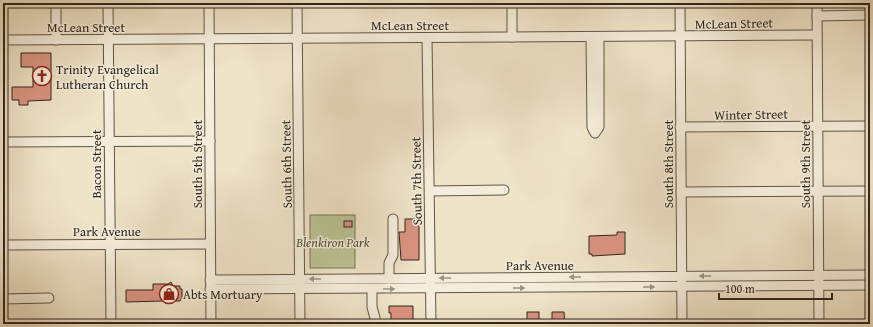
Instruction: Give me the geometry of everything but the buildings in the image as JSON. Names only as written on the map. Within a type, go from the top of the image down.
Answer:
[{"type":"street","points":[[56,3],[56,40]]},
{"type":"street","name":"Bacon Street","points":[[108,3],[111,324]]},
{"type":"street","name":"South 5th Street","points":[[209,3],[211,324]]},
{"type":"street","name":"South 6th Street","points":[[297,3],[300,324]]},
{"type":"street","points":[[512,3],[512,37]]},
{"type":"street","name":"South 8th Street","points":[[680,3],[682,324]]},
{"type":"street","name":"South 9th Street","points":[[817,3],[819,324]]},
{"type":"street","points":[[818,16],[870,15]]},
{"type":"street","name":"McLean Street","points":[[3,40],[209,40],[817,35]]},
{"type":"street","points":[[595,37],[599,127],[595,133],[592,127],[595,37]]},
{"type":"street","name":"South 7th Street","points":[[427,38],[431,324]]},
{"type":"street","name":"Winter Street","points":[[680,128],[870,126]]},
{"type":"street","points":[[3,142],[210,141]]},
{"type":"street","points":[[430,191],[504,190]]},
{"type":"street","points":[[681,192],[870,191]]},
{"type":"street","points":[[389,279],[389,263],[394,255],[394,219]]},
{"type":"street","name":"Park Avenue","points":[[3,245],[210,244]]},
{"type":"street","name":"Park Avenue","points":[[210,280],[870,275]]},
{"type":"street","name":"Park Avenue","points":[[210,290],[870,285]]},
{"type":"street","points":[[372,289],[372,307],[375,324]]},
{"type":"street","points":[[3,299],[49,298]]},
{"type":"green space","name":"Blenkiron Park","points":[[310,215],[355,215],[355,268],[310,268]]},
{"type":"place","name":"Trinity Evangelical Lutheran Church","points":[[42,76]]},
{"type":"place","name":"Abts Mortuary","points":[[169,294]]}]
